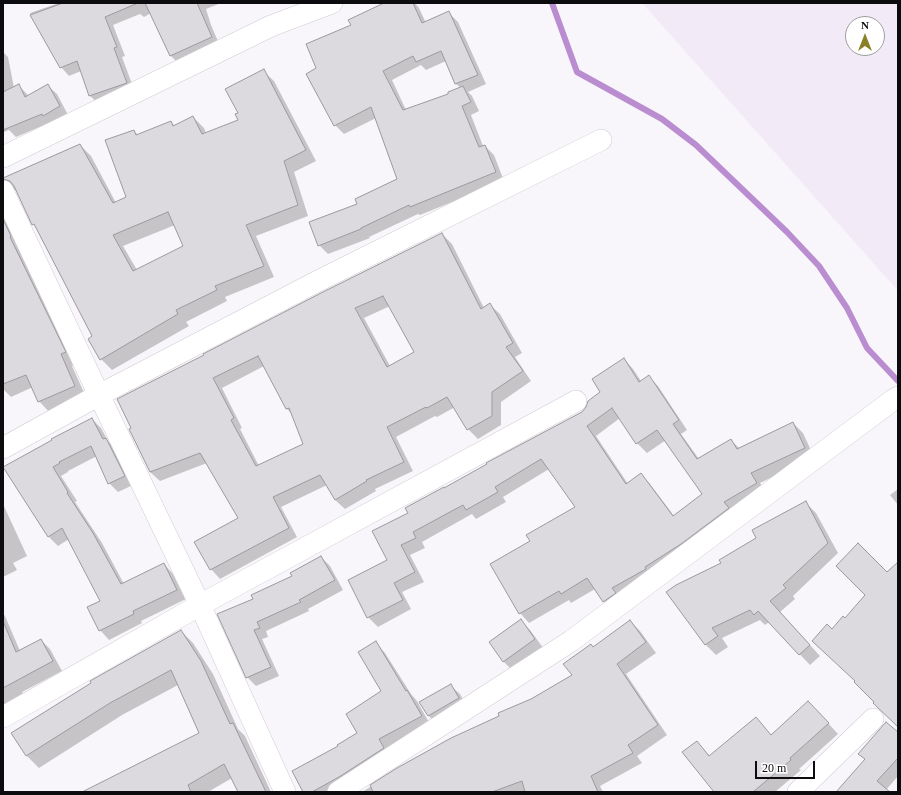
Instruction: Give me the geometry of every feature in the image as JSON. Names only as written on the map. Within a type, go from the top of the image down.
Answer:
[{"type":"street","points":[[3,157],[272,26],[332,3]]},
{"type":"street","points":[[3,448],[99,395],[318,281],[601,140]]},
{"type":"street","points":[[3,191],[200,605],[285,792]]},
{"type":"street","points":[[338,792],[571,641],[895,399]]},
{"type":"street","points":[[3,717],[200,605],[576,401]]},
{"type":"street","points":[[798,792],[872,719]]},
{"type":"shaded area","points":[[642,3],[898,3],[898,291]]},
{"type":"building","points":[[63,3],[138,3],[105,17],[117,47],[114,48],[127,83],[89,96],[77,61],[60,68],[30,15]]},
{"type":"building","points":[[145,3],[197,3],[212,37],[170,56]]},
{"type":"building","points":[[384,3],[413,3],[422,23],[449,11],[478,75],[455,84],[441,51],[416,62],[413,56],[383,71],[403,110],[448,94],[448,92],[463,86],[471,102],[462,106],[479,147],[485,145],[496,172],[410,207],[409,205],[361,229],[318,246],[309,222],[357,204],[355,199],[397,179],[371,107],[334,126],[306,74],[316,68],[306,44],[351,25],[348,20]]},
{"type":"building","points":[[264,69],[306,150],[284,161],[298,205],[246,225],[264,266],[215,286],[217,290],[176,310],[178,314],[100,360],[88,339],[92,336],[34,224],[32,225],[14,186],[10,181],[3,178],[80,144],[113,203],[126,197],[105,140],[134,130],[136,135],[171,121],[173,126],[193,116],[202,134],[238,120],[235,114],[238,113],[225,89]],"holes":[[[168,212],[183,246],[133,271],[113,235]]]},
{"type":"building","points":[[19,84],[25,97],[48,84],[60,106],[43,116],[42,114],[3,130],[3,92]]},
{"type":"building","points":[[3,219],[11,236],[10,237],[66,352],[61,354],[75,386],[38,402],[26,375],[3,384]]},
{"type":"building","points":[[442,233],[481,309],[490,303],[513,343],[506,347],[523,371],[492,392],[492,416],[467,430],[447,397],[387,427],[404,462],[366,480],[367,481],[335,500],[320,475],[273,497],[289,528],[210,570],[194,542],[238,518],[200,453],[150,472],[129,429],[131,428],[117,399],[323,292]],"holes":[[[383,296],[414,352],[387,367],[355,308]],[[258,356],[286,409],[289,408],[303,444],[256,466],[231,420],[234,418],[213,378]]]},
{"type":"building","points":[[624,358],[639,382],[649,375],[679,420],[673,424],[697,459],[731,439],[737,449],[793,422],[805,448],[751,473],[757,483],[724,502],[729,508],[681,544],[645,567],[646,569],[612,588],[616,593],[603,602],[587,578],[561,594],[559,591],[519,614],[490,564],[530,541],[526,535],[575,507],[541,459],[495,487],[498,492],[466,510],[463,505],[413,532],[416,538],[401,545],[415,572],[394,583],[403,600],[367,618],[348,580],[387,560],[372,531],[408,513],[405,508],[582,412],[588,401],[600,392],[592,379]],"holes":[[[612,408],[636,444],[657,430],[702,494],[673,516],[641,473],[626,484],[587,426]]]},
{"type":"building","points":[[92,418],[103,439],[106,438],[125,476],[108,484],[91,446],[59,462],[60,463],[53,467],[68,492],[67,493],[93,533],[121,584],[164,563],[177,590],[133,611],[134,614],[99,631],[87,607],[100,601],[62,528],[48,537],[3,467],[52,440],[51,439]]},
{"type":"building","points":[[806,501],[828,543],[783,585],[786,588],[770,601],[810,645],[799,655],[758,611],[754,615],[750,610],[712,628],[718,636],[705,645],[666,592],[676,585],[721,563],[719,560],[756,538],[752,530]]},
{"type":"building","points":[[858,543],[887,572],[898,562],[898,727],[873,703],[874,702],[854,682],[855,681],[812,641],[827,624],[832,629],[843,616],[845,618],[865,595],[836,566]]},
{"type":"building","points":[[321,556],[335,580],[299,600],[301,602],[257,622],[260,628],[254,630],[271,667],[246,678],[217,614],[253,599],[251,595],[292,576],[290,573]]},
{"type":"building","points":[[521,619],[535,639],[503,662],[489,642]]},
{"type":"building","points":[[630,620],[646,642],[617,664],[658,725],[628,745],[633,753],[591,776],[598,792],[525,792],[522,781],[492,792],[373,792],[370,785],[397,768],[451,738],[499,716],[498,713],[531,699],[572,675],[563,664],[591,644],[593,647]]},
{"type":"building","points":[[3,621],[16,652],[41,639],[53,661],[3,688]]},
{"type":"building","points":[[181,630],[201,661],[230,724],[233,723],[266,792],[238,792],[224,764],[188,785],[191,792],[82,792],[199,733],[171,670],[110,703],[26,756],[11,733],[91,683],[90,681]]},
{"type":"building","points":[[376,641],[422,716],[379,739],[384,748],[339,777],[312,792],[303,792],[292,771],[338,746],[337,745],[357,733],[346,714],[381,691],[358,652]]},
{"type":"building","points":[[451,684],[459,698],[428,716],[419,702]]},
{"type":"building","points":[[808,701],[829,723],[790,758],[791,760],[753,792],[714,792],[682,752],[697,741],[709,756],[756,717],[771,735]]},
{"type":"building","points":[[886,722],[898,732],[898,758],[877,781],[890,792],[836,792],[865,759],[858,754]]},
{"type":"waterway","points":[[552,3],[577,72],[662,119],[696,145],[787,232],[819,266],[847,308],[867,348],[898,381]]}]
